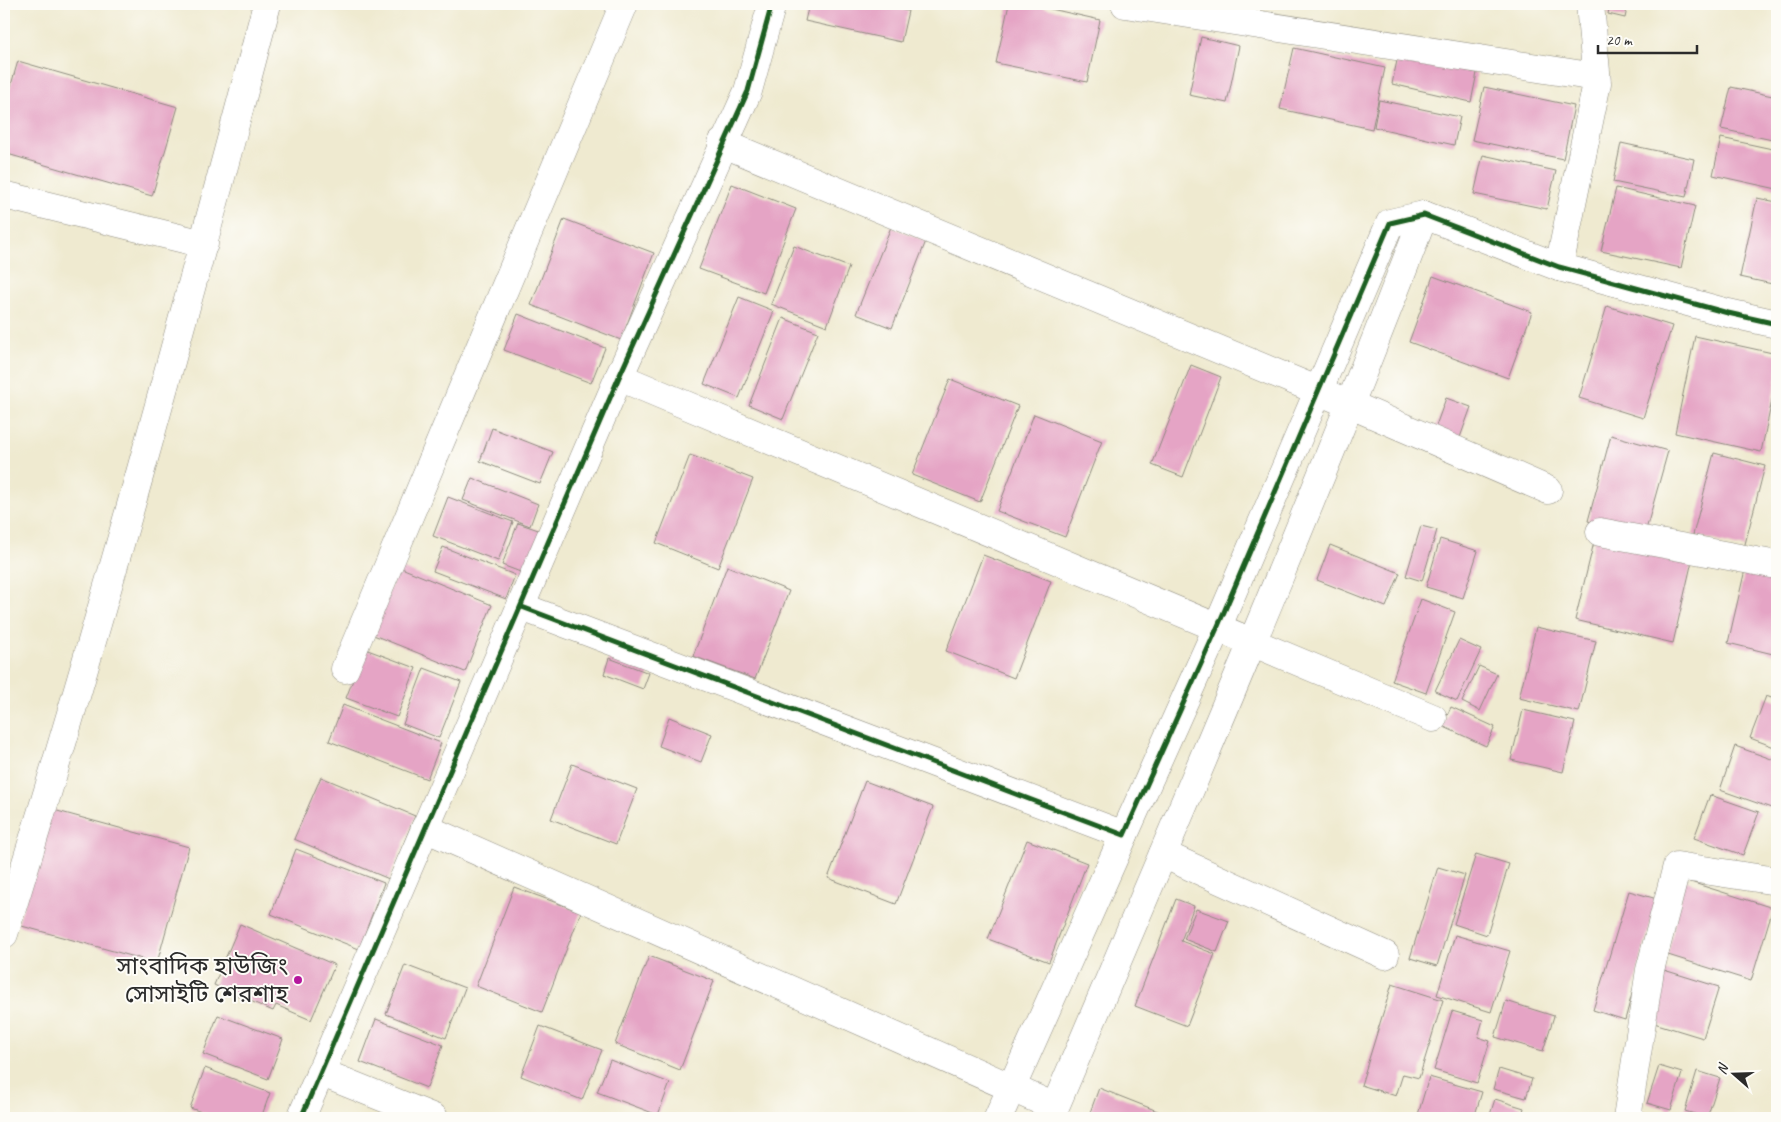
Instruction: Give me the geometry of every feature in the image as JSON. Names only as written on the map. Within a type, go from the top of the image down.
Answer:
[{"type":"street","points":[[4,934],[54,775],[204,244],[268,4]]},
{"type":"street","points":[[345,668],[624,4]]},
{"type":"street","points":[[301,1118],[619,377],[722,143],[748,91],[772,4]]},
{"type":"street","points":[[1125,4],[1596,77]]},
{"type":"street","points":[[1559,267],[1597,82],[1590,4]]},
{"type":"street","points":[[722,143],[1319,391],[1548,490]]},
{"type":"street","points":[[4,195],[204,244]]},
{"type":"street","points":[[424,828],[1011,1086],[1053,1112],[1253,643],[1424,216]]},
{"type":"street","points":[[998,1118],[1218,626],[1390,223],[1424,216],[1559,267],[1728,313],[1777,324]]},
{"type":"street","points":[[619,377],[1218,626],[1253,643],[1433,718]]},
{"type":"street","points":[[1600,532],[1777,565]]},
{"type":"street","points":[[522,606],[1124,835]]},
{"type":"street","points":[[1163,854],[1386,955]]},
{"type":"street","points":[[1627,1118],[1650,970],[1677,866],[1777,881]]},
{"type":"street","points":[[320,1072],[434,1118]]},
{"type":"building","points":[[809,4],[875,4],[908,11],[901,42],[805,21]]},
{"type":"building","points":[[1009,4],[1029,4],[1100,20],[1087,82],[996,63]]},
{"type":"building","points":[[1213,4],[1247,4],[1245,11]]},
{"type":"building","points":[[1610,4],[1628,4],[1625,18],[1608,14]]},
{"type":"building","points":[[1201,37],[1239,46],[1227,103],[1189,95]]},
{"type":"building","points":[[1294,48],[1385,68],[1372,129],[1280,109]]},
{"type":"building","points":[[1398,56],[1477,73],[1471,102],[1392,84]]},
{"type":"building","points":[[18,61],[178,107],[152,196],[4,153],[4,109]]},
{"type":"building","points":[[1484,87],[1574,106],[1563,159],[1472,140]]},
{"type":"building","points":[[1731,87],[1777,97],[1777,141],[1721,129]]},
{"type":"building","points":[[1379,100],[1460,117],[1454,145],[1374,127]]},
{"type":"building","points":[[1721,138],[1777,150],[1777,189],[1713,175]]},
{"type":"building","points":[[1621,143],[1694,159],[1686,197],[1613,182]]},
{"type":"building","points":[[1483,155],[1556,171],[1547,209],[1474,194]]},
{"type":"building","points":[[732,184],[796,209],[764,293],[699,269]]},
{"type":"building","points":[[1616,188],[1695,206],[1681,268],[1601,251]]},
{"type":"building","points":[[1757,198],[1777,202],[1777,285],[1740,277]]},
{"type":"building","points":[[564,219],[654,253],[621,340],[531,305]]},
{"type":"building","points":[[891,227],[926,241],[892,328],[856,314]]},
{"type":"building","points":[[794,246],[849,267],[827,326],[771,304]]},
{"type":"building","points":[[1433,276],[1532,312],[1508,378],[1409,342]]},
{"type":"building","points":[[739,297],[774,311],[739,398],[704,384]]},
{"type":"building","points":[[1607,306],[1672,326],[1643,418],[1579,398]]},
{"type":"building","points":[[518,314],[605,348],[591,383],[504,350]]},
{"type":"building","points":[[783,318],[818,332],[783,419],[749,405]]},
{"type":"building","points":[[1695,336],[1777,354],[1777,377],[1761,452],[1675,433]]},
{"type":"building","points":[[1191,365],[1221,377],[1183,477],[1152,465]]},
{"type":"building","points":[[950,379],[1018,406],[980,502],[912,475]]},
{"type":"building","points":[[1446,398],[1471,407],[1458,443],[1433,434]]},
{"type":"building","points":[[1034,414],[1102,441],[1065,537],[997,511]]},
{"type":"building","points":[[492,428],[553,452],[540,484],[480,461]]},
{"type":"building","points":[[1611,435],[1668,451],[1644,537],[1588,521]]},
{"type":"building","points":[[1714,453],[1765,466],[1744,548],[1693,535]]},
{"type":"building","points":[[690,455],[753,479],[718,568],[656,543]]},
{"type":"building","points":[[472,478],[538,504],[530,526],[463,500]]},
{"type":"building","points":[[448,497],[513,522],[498,561],[433,536]]},
{"type":"building","points":[[518,523],[547,533],[531,576],[502,565]]},
{"type":"building","points":[[1421,526],[1437,530],[1422,581],[1406,576]]},
{"type":"building","points":[[1595,538],[1692,561],[1673,643],[1575,620]]},
{"type":"building","points":[[1440,539],[1478,551],[1463,598],[1426,587]]},
{"type":"building","points":[[1330,545],[1400,573],[1386,607],[1317,580]]},
{"type":"building","points":[[443,547],[515,575],[506,599],[433,571]]},
{"type":"building","points":[[983,555],[1051,581],[1014,678],[946,651]]},
{"type":"building","points":[[1747,561],[1777,568],[1777,655],[1728,643]]},
{"type":"building","points":[[727,566],[789,591],[755,679],[693,656]]},
{"type":"building","points":[[399,567],[492,605],[465,672],[371,634]]},
{"type":"building","points":[[1421,599],[1455,612],[1426,693],[1392,681]]},
{"type":"building","points":[[1536,627],[1596,641],[1579,712],[1519,698]]},
{"type":"building","points":[[1459,640],[1481,650],[1457,701],[1435,691]]},
{"type":"building","points":[[365,649],[416,668],[397,717],[346,698]]},
{"type":"building","points":[[609,658],[649,673],[643,689],[604,674]]},
{"type":"building","points":[[1479,666],[1497,674],[1480,711],[1462,702]]},
{"type":"building","points":[[424,668],[461,682],[439,738],[403,724]]},
{"type":"building","points":[[1766,696],[1777,700],[1777,748],[1750,738]]},
{"type":"building","points":[[343,705],[441,743],[427,779],[329,741]]},
{"type":"building","points":[[1451,707],[1495,727],[1486,746],[1442,726]]},
{"type":"building","points":[[1523,710],[1575,722],[1563,772],[1511,760]]},
{"type":"building","points":[[669,717],[712,734],[701,762],[659,746]]},
{"type":"building","points":[[1735,746],[1777,761],[1777,810],[1720,790]]},
{"type":"building","points":[[572,764],[637,789],[616,844],[551,819]]},
{"type":"building","points":[[321,777],[415,816],[389,879],[294,839]]},
{"type":"building","points":[[865,781],[933,807],[896,904],[828,878]]},
{"type":"building","points":[[1710,795],[1759,812],[1743,855],[1694,838]]},
{"type":"building","points":[[50,809],[189,847],[157,963],[18,925]]},
{"type":"building","points":[[1027,840],[1087,863],[1049,962],[988,939]]},
{"type":"building","points":[[296,849],[384,883],[359,949],[271,914]]},
{"type":"building","points":[[1476,854],[1509,864],[1487,935],[1454,924]]},
{"type":"building","points":[[1438,867],[1465,875],[1437,966],[1410,958]]},
{"type":"building","points":[[1684,880],[1773,908],[1751,981],[1668,955]]},
{"type":"building","points":[[514,887],[581,912],[542,1012],[476,986]]},
{"type":"building","points":[[1629,891],[1657,899],[1625,1020],[1593,1010]]},
{"type":"building","points":[[1176,899],[1194,906],[1181,941],[1215,954],[1187,1026],[1135,1006]]},
{"type":"building","points":[[1196,909],[1229,921],[1217,952],[1184,939]]},
{"type":"building","points":[[240,924],[335,965],[311,1020],[276,1005],[273,1011],[214,985]]},
{"type":"building","points":[[1455,935],[1510,951],[1491,1012],[1437,995]]},
{"type":"building","points":[[649,956],[714,981],[680,1070],[615,1044]]},
{"type":"building","points":[[405,965],[465,988],[446,1038],[386,1014]]},
{"type":"building","points":[[1664,970],[1719,987],[1703,1038],[1654,1023]]},
{"type":"building","points":[[1392,984],[1443,1000],[1419,1078],[1403,1074],[1396,1096],[1361,1085]]},
{"type":"building","points":[[1506,1001],[1554,1016],[1543,1051],[1495,1037]]},
{"type":"building","points":[[1452,1011],[1483,1020],[1478,1037],[1490,1041],[1477,1083],[1434,1070]]},
{"type":"building","points":[[218,1015],[283,1039],[268,1079],[203,1054]]},
{"type":"building","points":[[376,1019],[443,1045],[427,1088],[360,1062]]},
{"type":"building","points":[[540,1026],[602,1050],[582,1100],[521,1076]]},
{"type":"building","points":[[610,1060],[670,1083],[658,1115],[597,1092]]},
{"type":"building","points":[[1659,1066],[1682,1073],[1671,1110],[1647,1103]]},
{"type":"building","points":[[205,1068],[270,1093],[261,1118],[219,1118],[190,1108]]},
{"type":"building","points":[[1499,1069],[1532,1079],[1526,1098],[1493,1089]]},
{"type":"building","points":[[1697,1071],[1720,1078],[1707,1118],[1685,1111]]},
{"type":"building","points":[[1429,1077],[1482,1092],[1474,1118],[1417,1118]]},
{"type":"building","points":[[1099,1088],[1170,1116],[1169,1118],[1088,1118]]},
{"type":"building","points":[[1495,1099],[1524,1108],[1521,1118],[1489,1118]]},
{"type":"building","points":[[1643,1112],[1663,1118],[1641,1118]]},
{"type":"cycle path","points":[[301,1118],[619,377],[748,91],[772,4]]},
{"type":"cycle path","points":[[522,607],[1124,835],[1218,626],[1390,223],[1424,215],[1559,267],[1728,313],[1777,324]]},
{"type":"place","name":"সাংবাদিক হাউজিং সোসাইটি শেরশাহ","points":[[298,980]]}]
